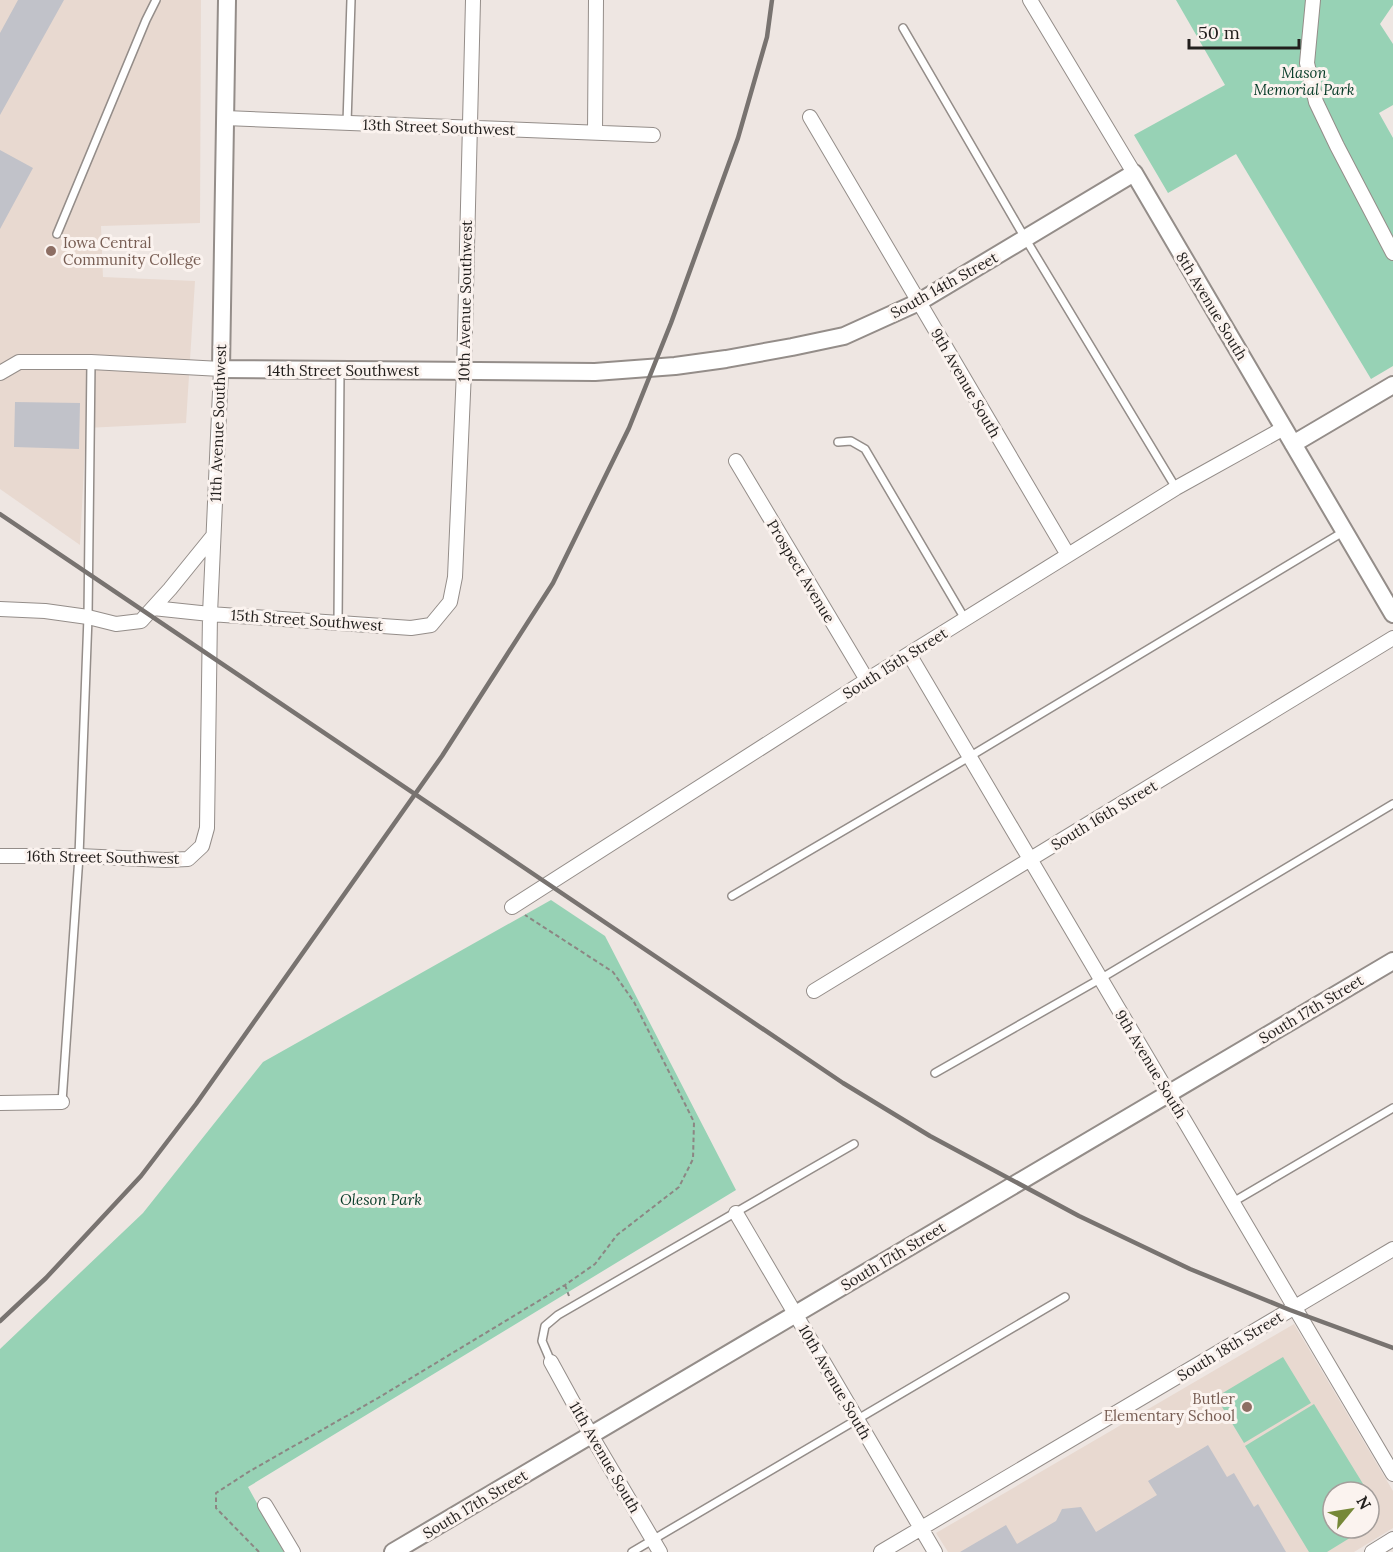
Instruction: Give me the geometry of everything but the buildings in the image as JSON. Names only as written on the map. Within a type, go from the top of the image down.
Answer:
[{"type":"street","name":"11th Avenue Southwest","points":[[202,846],[207,828],[210,614],[221,369],[227,0]]},
{"type":"street","name":"10th Avenue Southwest","points":[[450,602],[455,577],[464,371],[473,0]]},
{"type":"street","points":[[595,132],[596,0]]},
{"type":"street","name":"8th Avenue South","points":[[1030,0],[1393,614]]},
{"type":"street","points":[[1313,0],[1307,63],[1316,102],[1393,253]]},
{"type":"street","name":"9th Avenue South","points":[[810,117],[1068,555]]},
{"type":"street","name":"13th Street Southwest","points":[[225,118],[653,135]]},
{"type":"street","name":"South 14th Street","points":[[595,372],[675,366],[726,359],[844,336],[919,302],[1134,173]]},
{"type":"street","name":"14th Street Southwest","points":[[0,373],[19,362],[91,362],[221,369],[595,372]]},
{"type":"street","points":[[1293,444],[1393,385]]},
{"type":"street","name":"South 15th Street","points":[[512,907],[867,680],[1068,555],[1176,488],[1284,428]]},
{"type":"street","name":"Prospect Avenue","points":[[736,461],[867,680]]},
{"type":"street","points":[[0,609],[88,617],[116,624],[141,621],[213,536]]},
{"type":"street","name":"15th Street Southwest","points":[[153,608],[411,628],[431,626],[450,602]]},
{"type":"street","name":"South 16th Street","points":[[814,991],[1393,638]]},
{"type":"street","name":"9th Avenue South","points":[[909,654],[1393,1474]]},
{"type":"street","name":"16th Street Southwest","points":[[0,856],[188,859],[202,846]]},
{"type":"street","name":"South 17th Street","points":[[393,1552],[1393,961]]},
{"type":"street","points":[[0,1103],[62,1102]]},
{"type":"street","name":"10th Avenue South","points":[[736,1213],[935,1552]]},
{"type":"street","name":"South 18th Street","points":[[881,1552],[1393,1249]]},
{"type":"street","name":"11th Avenue South","points":[[551,1362],[660,1552]]},
{"type":"street","points":[[265,1505],[293,1552]]},
{"type":"street","points":[[1372,1552],[1393,1539]]},
{"type":"lane","points":[[57,234],[156,0]]},
{"type":"lane","points":[[347,123],[351,0]]},
{"type":"lane","points":[[903,28],[1025,238],[1176,488]]},
{"type":"lane","points":[[62,1102],[79,856],[88,617],[91,362]]},
{"type":"lane","points":[[338,622],[340,370]]},
{"type":"lane","points":[[838,442],[851,441],[865,449],[965,619]]},
{"type":"lane","points":[[732,896],[969,757],[1344,531]]},
{"type":"lane","points":[[935,1073],[1100,979],[1393,804]]},
{"type":"lane","points":[[1233,1203],[1393,1108]]},
{"type":"lane","points":[[551,1362],[542,1341],[545,1326],[558,1315],[854,1144]]},
{"type":"lane","points":[[632,1552],[1065,1297]]},
{"type":"path","points":[[259,1552],[216,1508],[216,1493],[378,1398],[565,1285],[595,1264],[617,1234],[679,1187],[693,1159],[694,1122],[634,1002],[613,972],[512,907]]},
{"type":"shaded area","name":"Iowa Central Community College","points":[[0,0],[201,0],[200,223],[101,226],[103,277],[195,281],[186,423],[86,428],[80,545],[0,489]]},
{"type":"shaded area","name":"Butler Elementary School","points":[[1294,1324],[1393,1491],[1393,1528],[1381,1535],[1381,1480],[1321,1480],[1321,1540],[1374,1540],[1354,1552],[948,1552],[936,1533]]},
{"type":"green space","name":"Mason Memorial Park","points":[[1176,0],[1393,0],[1393,5],[1380,24],[1393,44],[1393,105],[1379,113],[1393,138],[1393,366],[1371,379],[1236,154],[1168,193],[1134,135],[1225,85]]},
{"type":"green space","name":"Oleson Park","points":[[551,900],[605,936],[736,1190],[248,1487],[284,1552],[0,1552],[0,1349],[143,1213],[263,1062]]},
{"type":"green space","points":[[1283,1357],[1311,1403],[1244,1443],[1216,1397]]},
{"type":"green space","points":[[1314,1404],[1361,1480],[1321,1480],[1321,1540],[1346,1540],[1327,1552],[1309,1552],[1245,1446]]},
{"type":"railway","points":[[0,1321],[46,1278],[141,1176],[196,1104],[442,756],[553,583],[629,428],[671,323],[738,138],[767,37],[772,0]]},
{"type":"railway","points":[[0,514],[843,1083],[930,1136],[1079,1216],[1190,1269],[1290,1310],[1393,1348]]},
{"type":"place","name":"Iowa Central Community College","points":[[51,251]]},
{"type":"place","name":"Butler Elementary School","points":[[1247,1407]]}]
